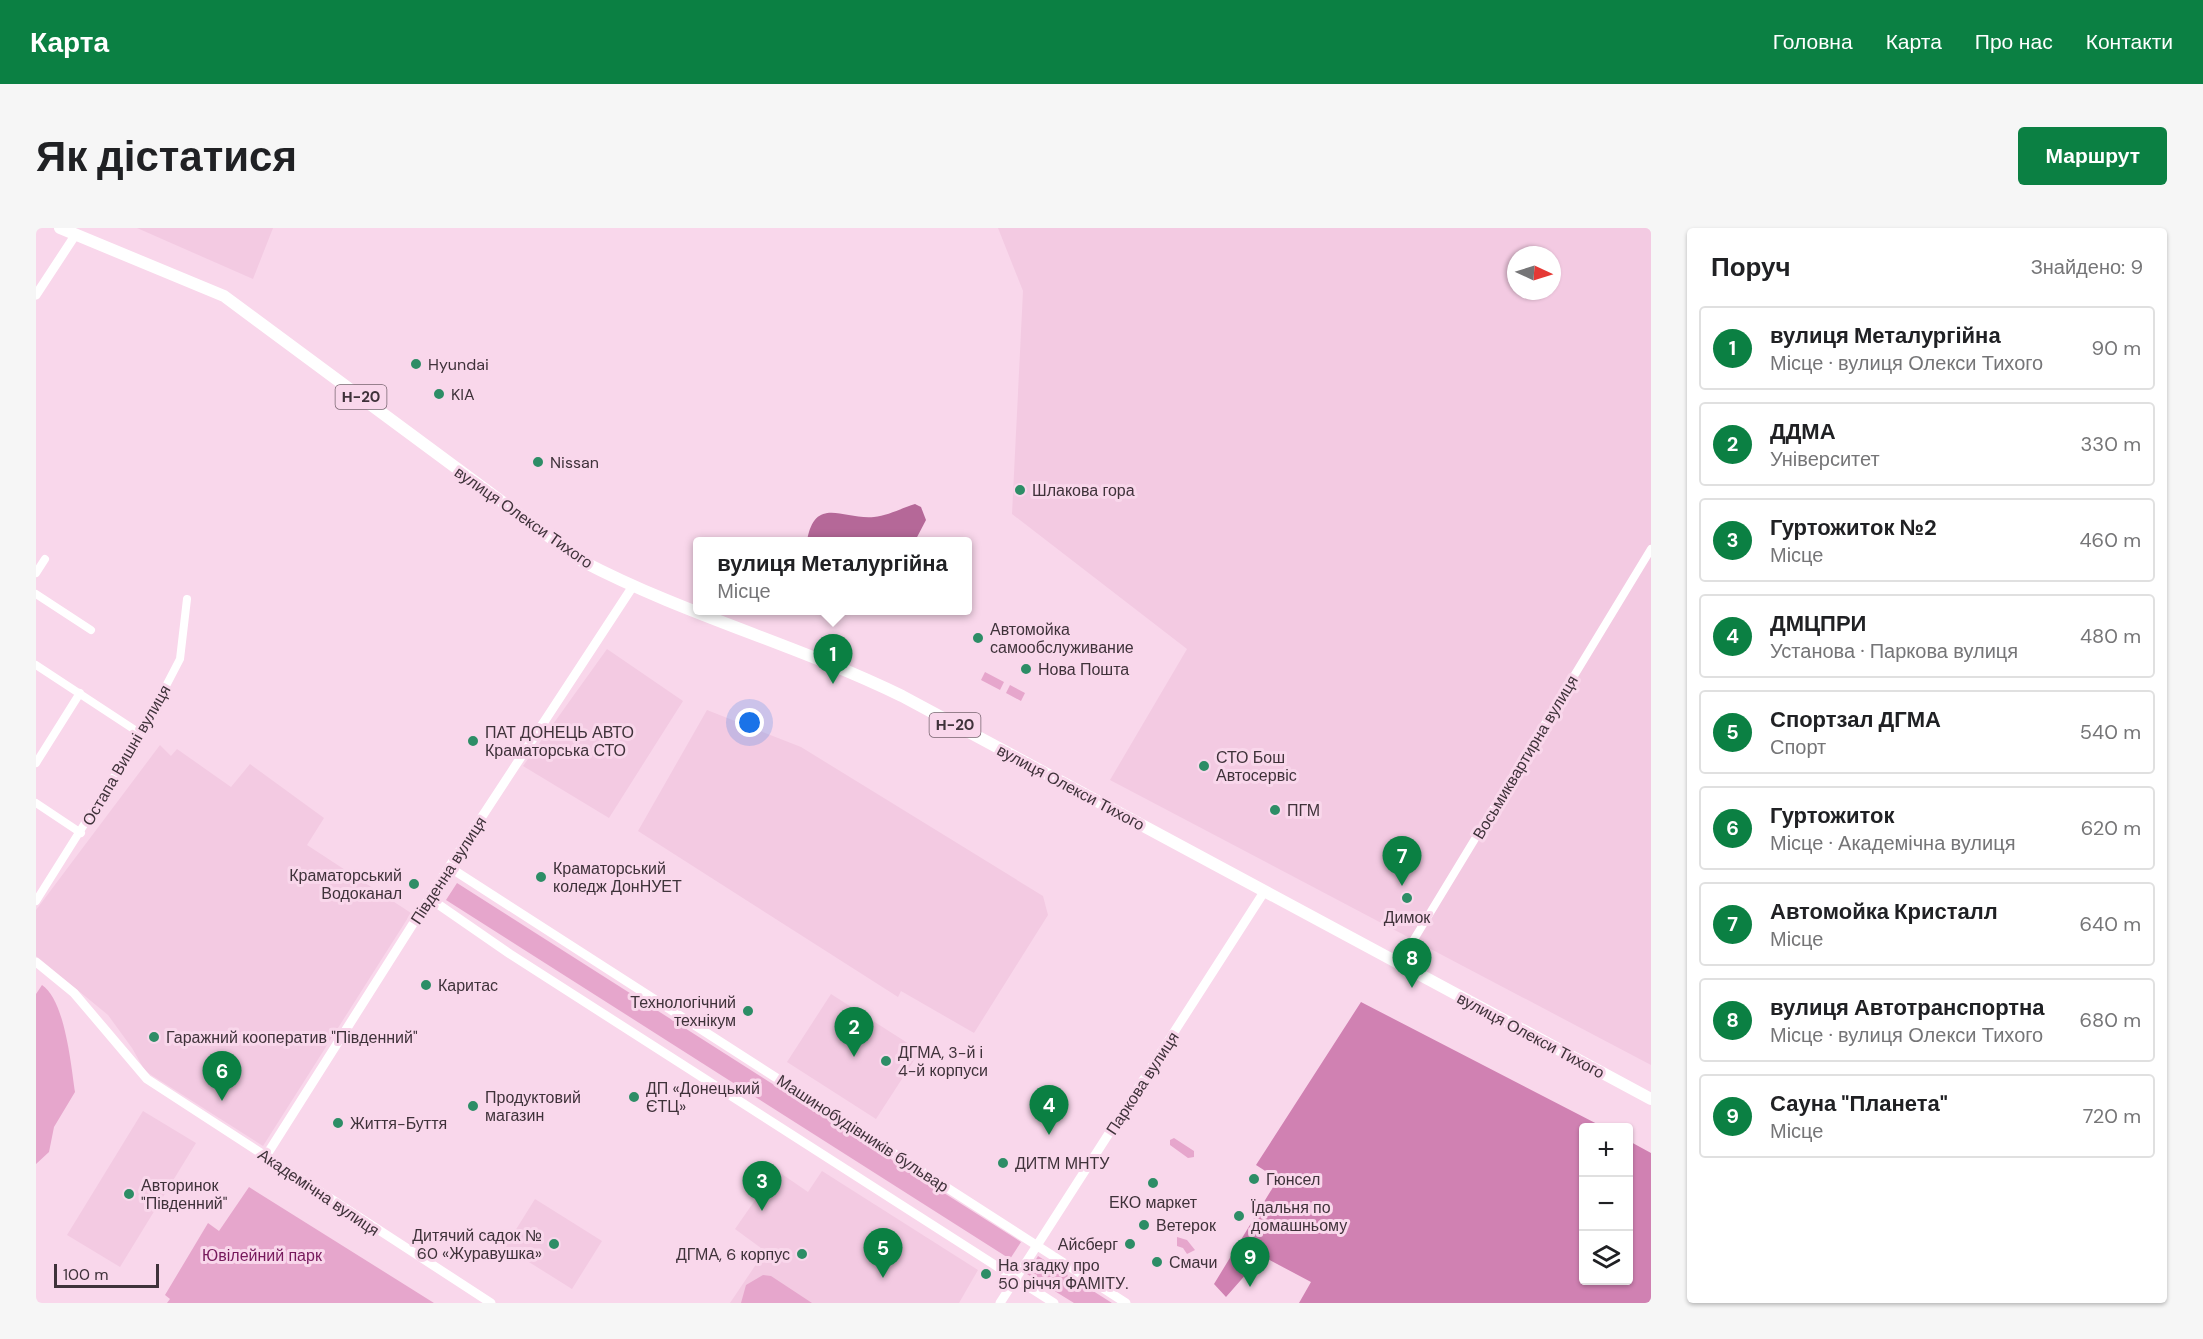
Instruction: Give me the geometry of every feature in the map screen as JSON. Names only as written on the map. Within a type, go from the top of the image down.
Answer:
[{"type":"main road","name":"вулиця Олекси Тихого","points":[[60,228],[224,296],[564,549],[633,586],[693,610]]},
{"type":"main road","name":"вулиця Олекси Тихого","points":[[705,615],[878,685],[1651,1099]]},
{"type":"street","points":[[36,295],[75,234]]},
{"type":"street","name":"Восьмиквартирна вулиця","points":[[1399,964],[1651,549]]},
{"type":"street","points":[[36,573],[45,559]]},
{"type":"street","name":"Південна вулиця","points":[[266,1156],[448,867],[633,586]]},
{"type":"street","points":[[36,594],[91,630]]},
{"type":"street","name":"Остапа Вишні вулиця","points":[[36,902],[141,734],[180,659],[187,598]]},
{"type":"street","points":[[36,664],[141,734]]},
{"type":"street","points":[[36,763],[80,693]]},
{"type":"street","points":[[36,803],[81,833]]},
{"type":"street","name":"Машинобудівників бульвар","points":[[448,867],[1126,1303]]},
{"type":"street","name":"Паркова вулиця","points":[[1000,1303],[1264,892]]},
{"type":"street","points":[[429,898],[510,954],[1053,1303]]},
{"type":"street","name":"Академічна вулиця","points":[[36,962],[74,993],[147,1079],[491,1303]]},
{"type":"shaded area","points":[[137,228],[273,228],[253,279]]},
{"type":"shaded area","points":[[998,228],[1651,228],[1651,1065],[1110,780],[1187,649],[1012,514],[1023,291]]},
{"type":"shaded area","points":[[915,504],[921,507],[926,520],[917,537],[808,537],[816,518],[824,514],[874,517]]},
{"type":"shaded area","points":[[607,649],[683,701],[609,818],[523,766]]},
{"type":"shaded area","points":[[707,710],[801,747],[1043,896],[1048,915],[974,1033],[901,991],[898,997],[638,831]]},
{"type":"shaded area","points":[[160,745],[171,756],[177,749],[231,787],[250,764],[324,818],[307,845],[411,913],[263,1146],[145,1071],[132,1048],[108,1015],[36,956],[36,910]]},
{"type":"shaded area","points":[[831,994],[920,1051],[876,1119],[787,1062]]},
{"type":"shaded area","points":[[1361,1002],[1595,1123],[1579,1123],[1579,1285],[1633,1285],[1633,1143],[1651,1153],[1651,1303],[1299,1303],[1311,1282],[1262,1256],[1226,1297],[1214,1284],[1278,1179],[1256,1165]]},
{"type":"shaded area","name":"Авторинок \"Південний\"","points":[[143,1111],[196,1143],[120,1267],[67,1235]]},
{"type":"shaded area","points":[[776,1170],[808,1192],[822,1171],[978,1270],[959,1303],[730,1303],[765,1251],[735,1229]]},
{"type":"shaded area","name":"Дитячий садок № 60 «Журавушка»","points":[[535,1199],[602,1241],[572,1289],[505,1247]]},
{"type":"green space","points":[[985,672],[1004,682],[1000,690],[981,680]]},
{"type":"green space","points":[[1010,685],[1025,693],[1021,701],[1006,693]]},
{"type":"green space","points":[[457,883],[1021,1242],[1010,1259],[446,900]]},
{"type":"green space","points":[[42,985],[56,1004],[66,1034],[75,1092],[54,1127],[49,1152],[36,1164],[36,994]]},
{"type":"green space","points":[[1174,1138],[1194,1151],[1194,1157],[1188,1158],[1170,1145],[1170,1140]]},
{"type":"green space","name":"Ювілейний парк","points":[[249,1187],[434,1303],[167,1303],[170,1299],[165,1295],[208,1223],[219,1231]]},
{"type":"green space","points":[[1177,1237],[1187,1240],[1195,1250],[1187,1254],[1183,1248],[1177,1246]]},
{"type":"green space","points":[[1038,1256],[1112,1303],[1074,1303],[1027,1274]]},
{"type":"green space","points":[[763,1275],[771,1276],[812,1303],[741,1303],[746,1285]]},
{"type":"place","name":"Hyundai","points":[[416,364]]},
{"type":"place","name":"KIA","points":[[439,394]]},
{"type":"place","name":"Nissan","points":[[538,462]]},
{"type":"place","name":"Шлакова гора","points":[[1020,490]]},
{"type":"place","name":"Автомойка самообслуживание","points":[[978,638]]},
{"type":"place","name":"Нова Пошта","points":[[1026,669]]},
{"type":"place","name":"вулиця Металургійна","points":[[833,684]]},
{"type":"place","name":"ПАТ ДОНЕЦЬ АВТО Краматорська СТО","points":[[473,741]]},
{"type":"place","name":"СТО Бош Автосервіс","points":[[1204,766]]},
{"type":"place","name":"ПГМ","points":[[1275,810]]},
{"type":"place","name":"Краматорський коледж ДонНУЕТ","points":[[541,877]]},
{"type":"place","name":"Краматорський Водоканал","points":[[414,884]]},
{"type":"place","name":"Автомойка Кристалл","points":[[1402,886]]},
{"type":"place","name":"Димок","points":[[1407,898]]},
{"type":"place","name":"Каритас","points":[[426,985]]},
{"type":"place","name":"вулиця Автотранспортна","points":[[1412,988]]},
{"type":"place","name":"Технологічний технікум","points":[[748,1011]]},
{"type":"place","name":"Гаражний кооператив \"Південний\"","points":[[154,1037]]},
{"type":"place","name":"ДДМА","points":[[854,1057]]},
{"type":"place","name":"ДГМА, 3-й і 4-й корпуси","points":[[886,1061]]},
{"type":"place","name":"ДП «Донецький ЄТЦ»","points":[[634,1097]]},
{"type":"place","name":"Гуртожиток","points":[[222,1101]]},
{"type":"place","name":"Продуктовий магазин","points":[[473,1106]]},
{"type":"place","name":"Життя-Буття","points":[[338,1123]]},
{"type":"place","name":"ДМЦПРИ","points":[[1049,1135]]},
{"type":"place","name":"ДИТМ МНТУ","points":[[1003,1163]]},
{"type":"place","name":"Гюнсел","points":[[1254,1179]]},
{"type":"place","name":"ЕКО маркет","points":[[1153,1183]]},
{"type":"place","name":"Авторинок \"Південний\"","points":[[129,1194]]},
{"type":"place","name":"Гуртожиток №2","points":[[762,1211]]},
{"type":"place","name":"Їдальня по домашньому","points":[[1239,1216]]},
{"type":"place","name":"Ветерок","points":[[1144,1225]]},
{"type":"place","name":"Дитячий садок № 60 «Журавушка»","points":[[554,1244]]},
{"type":"place","name":"Айсберг","points":[[1130,1244]]},
{"type":"place","name":"ДГМА, 6 корпус","points":[[802,1254]]},
{"type":"place","name":"Смачи","points":[[1157,1262]]},
{"type":"place","name":"На згадку про 50 річчя ФАМІТУ.","points":[[986,1274]]},
{"type":"place","name":"Спортзал ДГМА","points":[[883,1278]]},
{"type":"place","name":"Сауна \"Планета\"","points":[[1250,1287]]}]
